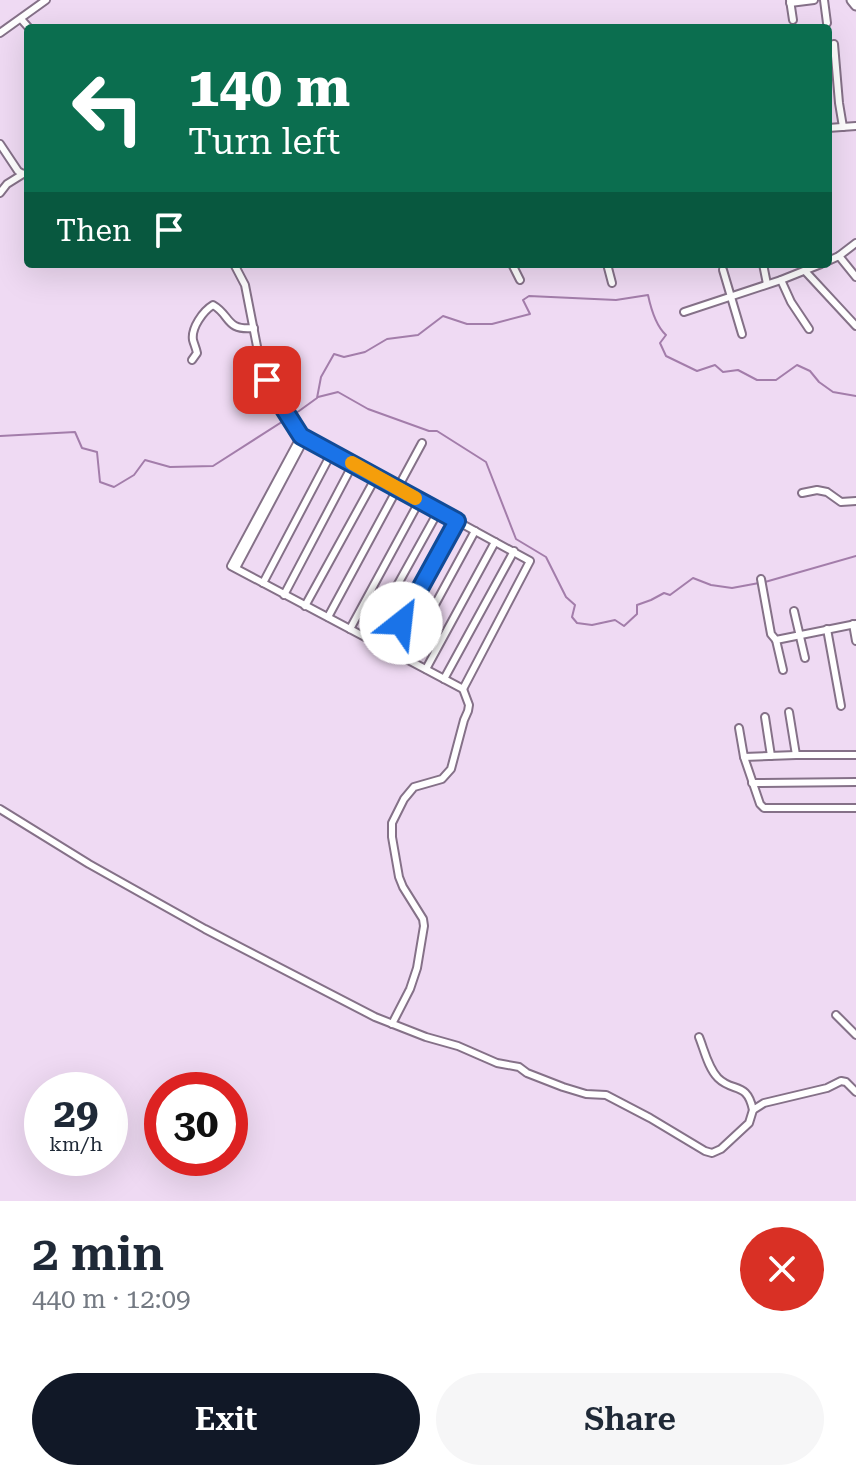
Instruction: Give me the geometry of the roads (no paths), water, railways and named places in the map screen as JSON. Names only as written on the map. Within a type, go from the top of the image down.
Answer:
[{"type":"street","points":[[0,33],[46,0]]},
{"type":"street","points":[[793,20],[790,2],[814,0]]},
{"type":"street","points":[[824,0],[827,23]]},
{"type":"street","points":[[852,0],[856,5]]},
{"type":"street","points":[[21,19],[25,24]]},
{"type":"street","points":[[834,44],[843,127]]},
{"type":"street","points":[[832,128],[856,126]]},
{"type":"street","points":[[0,144],[18,171],[24,172]]},
{"type":"street","points":[[0,193],[7,184],[24,174]]},
{"type":"street","points":[[832,259],[856,243]]},
{"type":"street","points":[[839,256],[856,277]]},
{"type":"street","points":[[236,268],[245,285],[267,387],[303,437],[529,559],[531,563],[463,689]]},
{"type":"street","points":[[514,268],[520,280]]},
{"type":"street","points":[[608,268],[612,283]]},
{"type":"street","points":[[764,268],[767,284]]},
{"type":"street","points":[[794,268],[795,275]]},
{"type":"street","points":[[684,312],[812,268]]},
{"type":"street","points":[[723,270],[742,334]]},
{"type":"street","points":[[805,271],[856,326]]},
{"type":"street","points":[[781,280],[809,329]]},
{"type":"street","points":[[192,360],[197,353],[194,330],[209,307],[218,307],[233,325],[254,328]]},
{"type":"street","points":[[303,437],[231,566],[463,689],[469,705],[451,769],[442,779],[414,787],[392,823],[399,877],[424,926],[417,968],[392,1024]]},
{"type":"street","points":[[328,617],[422,443]]},
{"type":"street","points":[[263,583],[332,452]]},
{"type":"street","points":[[284,595],[353,464]]},
{"type":"street","points":[[305,606],[376,477]]},
{"type":"street","points":[[802,493],[817,490],[827,492],[841,502],[856,501]]},
{"type":"street","points":[[350,629],[420,500]]},
{"type":"street","points":[[368,638],[439,510]]},
{"type":"street","points":[[387,648],[457,521]]},
{"type":"street","points":[[406,658],[475,531]]},
{"type":"street","points":[[426,669],[495,542]]},
{"type":"street","points":[[444,679],[514,551]]},
{"type":"street","points":[[762,582],[771,634],[776,640],[783,670]]},
{"type":"street","points":[[794,611],[805,658]]},
{"type":"street","points":[[776,640],[854,624],[856,641]]},
{"type":"street","points":[[827,629],[841,706]]},
{"type":"street","points":[[789,712],[796,755]]},
{"type":"street","points":[[765,717],[771,756]]},
{"type":"street","points":[[739,728],[752,783],[764,808],[856,808]]},
{"type":"street","points":[[744,757],[856,755]]},
{"type":"street","points":[[752,783],[856,782]]},
{"type":"street","points":[[0,809],[89,864],[205,929],[347,1003],[392,1024],[497,1063],[519,1067],[563,1087],[586,1094],[606,1095],[709,1152],[717,1151],[749,1123],[753,1110],[745,1091],[716,1076],[699,1037]]},
{"type":"street","points":[[836,1015],[856,1035]]},
{"type":"street","points":[[753,1110],[769,1101],[806,1094],[841,1081],[856,1092]]},
{"type":"waterway","points":[[0,436],[75,432],[82,448],[97,452],[100,482],[114,487],[134,475],[145,460],[170,467],[213,466],[317,398],[321,377],[334,354],[344,357],[365,352],[387,339],[418,335],[443,316],[467,324],[492,324],[530,314],[523,300],[529,296],[616,300],[648,295],[652,311],[666,335],[660,343],[666,356],[697,371],[715,365],[723,372],[738,370],[757,380],[776,380],[797,365],[810,371],[833,392],[856,396]]},
{"type":"waterway","points":[[318,397],[338,392],[368,409],[429,431],[437,431],[486,462],[516,539],[546,557],[566,597],[575,605],[572,617],[577,623],[592,625],[615,620],[624,626],[637,614],[637,605],[664,593],[670,595],[693,578],[732,588],[759,583]]},
{"type":"waterway","points":[[765,582],[856,556]]}]
